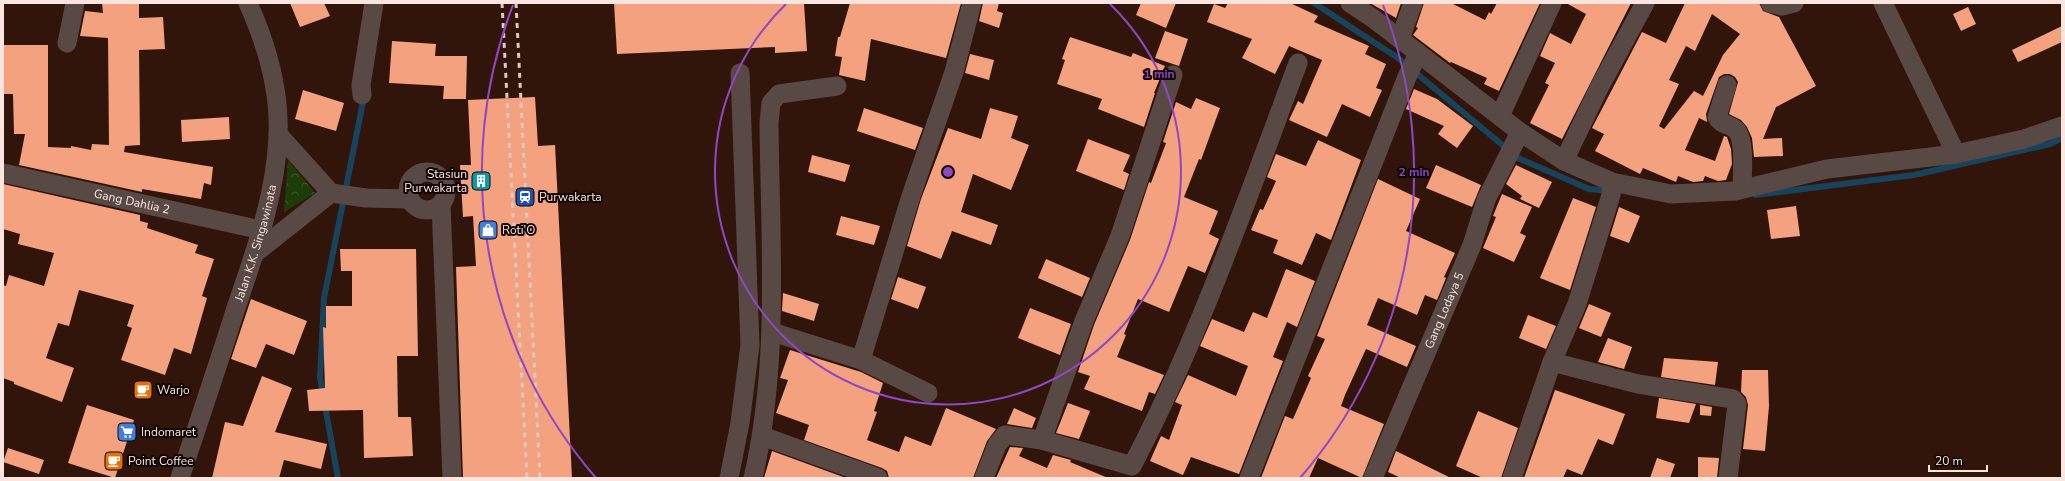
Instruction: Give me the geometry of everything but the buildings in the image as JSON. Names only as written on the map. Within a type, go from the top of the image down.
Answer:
[{"type":"street","points":[[67,43],[75,3]]},
{"type":"street","name":"Jalan K.K. Singawinata","points":[[180,478],[254,254],[273,182],[278,134],[271,70],[260,31],[248,3]]},
{"type":"street","points":[[362,95],[361,85],[374,3]]},
{"type":"street","points":[[860,360],[911,196],[954,72],[972,3]]},
{"type":"street","points":[[1350,3],[1400,39],[1417,56],[1500,116],[1513,145],[1564,162],[1612,188],[1671,194],[1720,193],[1781,181],[1827,169],[1956,154],[2024,139],[2062,126]]},
{"type":"street","points":[[1400,39],[1413,3]]},
{"type":"street","points":[[1500,116],[1552,3]]},
{"type":"street","points":[[1564,162],[1599,88],[1645,3]]},
{"type":"street","points":[[1770,3],[1782,6],[1794,3]]},
{"type":"street","points":[[1883,3],[1956,154]]},
{"type":"street","points":[[1250,478],[1407,78],[1417,56]]},
{"type":"street","points":[[984,478],[998,444],[1005,435],[1042,440],[1129,472],[1153,426],[1226,252],[1298,63]]},
{"type":"street","points":[[729,478],[740,423],[750,345],[740,73]]},
{"type":"street","points":[[1042,440],[1084,321],[1120,236],[1173,75]]},
{"type":"street","points":[[1727,85],[1717,117],[1722,123],[1735,128],[1741,136],[1742,188]]},
{"type":"street","points":[[753,478],[762,436],[772,332],[769,123],[771,103],[779,94],[837,86]]},
{"type":"street","points":[[278,134],[334,193],[358,197],[410,199]]},
{"type":"street","name":"Gang Lodaya 5","points":[[1372,478],[1472,245],[1486,200],[1513,145]]},
{"type":"street","name":"Gang Dahlia 2","points":[[3,173],[261,230]]},
{"type":"street","points":[[431,173],[442,179],[445,185],[445,198],[442,204],[435,209],[420,209],[414,205],[410,199],[409,185],[412,179],[418,175],[431,173]]},
{"type":"street","points":[[1512,478],[1552,362],[1577,304],[1612,188]]},
{"type":"street","points":[[254,254],[334,193]]},
{"type":"street","points":[[442,204],[452,478]]},
{"type":"street","points":[[772,332],[860,360],[928,394]]},
{"type":"street","points":[[1552,362],[1638,384],[1733,399],[1737,404],[1728,478]]},
{"type":"street","points":[[762,436],[878,478]]},
{"type":"green space","points":[[288,160],[315,193],[284,212]]},
{"type":"waterway","points":[[1314,3],[1398,58],[1518,158],[1589,189],[1609,191]]},
{"type":"waterway","points":[[338,478],[320,378],[324,298],[364,97]]},
{"type":"waterway","points":[[1755,195],[1914,175],[2050,144],[2062,138]]},
{"type":"railway","points":[[502,3],[527,478]]},
{"type":"railway","points":[[516,3],[540,478]]},
{"type":"place","name":"Stasiun Purwakarta","points":[[481,181]]},
{"type":"place","name":"Purwakarta","points":[[525,197]]},
{"type":"place","name":"Roti'O","points":[[488,230]]},
{"type":"place","name":"Warjo","points":[[143,390]]},
{"type":"place","name":"Indomaret","points":[[127,432]]},
{"type":"place","name":"Point Coffee","points":[[114,461]]}]
